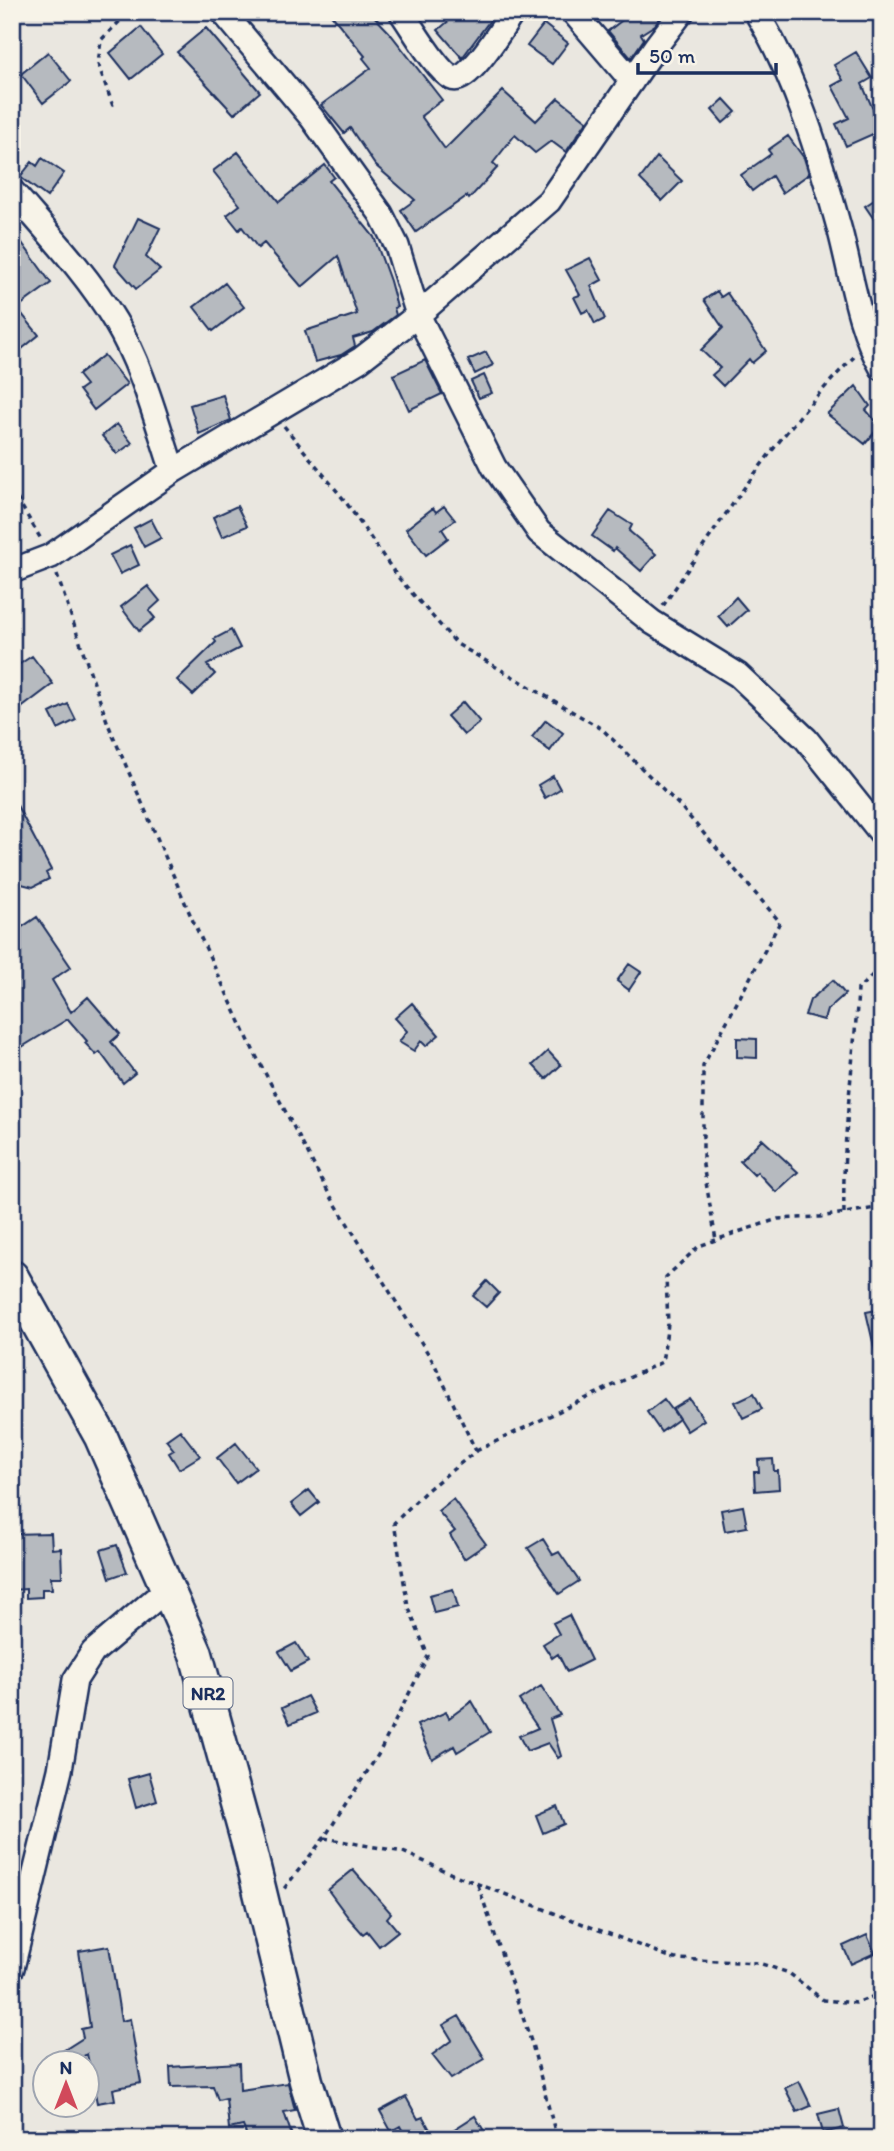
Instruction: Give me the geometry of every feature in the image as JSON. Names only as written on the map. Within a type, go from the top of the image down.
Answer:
[{"type":"highway","name":"NR2","points":[[12,1277],[101,1437],[196,1654],[265,1913],[306,2081],[324,2139]]},
{"type":"street","points":[[223,12],[312,118],[382,214],[397,246],[418,315],[494,467],[539,533],[652,622],[738,675],[806,739],[882,834]]},
{"type":"street","points":[[401,12],[439,65],[451,78],[459,79],[470,73],[513,12]]},
{"type":"street","points":[[573,12],[632,81]]},
{"type":"street","points":[[12,571],[51,556],[173,471],[360,360],[418,315],[549,201],[682,12]]},
{"type":"street","points":[[756,12],[773,40],[813,147],[839,229],[868,344],[882,368]]},
{"type":"street","points":[[12,191],[75,265],[116,321],[139,368],[173,471]]},
{"type":"street","points":[[12,1969],[60,1770],[75,1680],[93,1652],[167,1590]]},
{"type":"path","points":[[113,106],[98,64],[101,40],[129,12]]},
{"type":"path","points":[[652,622],[731,505],[810,401],[868,344]]},
{"type":"path","points":[[274,413],[345,501],[397,576],[457,643],[602,729],[681,807],[780,922],[704,1066],[704,1164],[716,1240]]},
{"type":"path","points":[[12,490],[51,556],[108,724],[193,921],[254,1052],[328,1192],[434,1363],[476,1451]]},
{"type":"path","points":[[844,1213],[843,1152],[858,989],[882,966]]},
{"type":"path","points":[[265,1913],[324,1838],[378,1755],[428,1656],[408,1606],[394,1524],[426,1491],[476,1451],[662,1362],[668,1324],[666,1277],[699,1247],[778,1219],[882,1207]]},
{"type":"path","points":[[324,1838],[403,1852],[478,1885],[675,1959],[759,1964],[789,1973],[823,2000],[856,2003],[882,1993]]},
{"type":"path","points":[[478,1885],[531,2045],[557,2139]]},
{"type":"building","points":[[329,12],[370,12],[389,32],[442,100],[421,116],[445,149],[503,91],[536,121],[558,98],[587,121],[566,152],[551,141],[535,153],[515,135],[493,163],[498,167],[469,199],[467,196],[416,232],[401,210],[415,200],[375,165],[350,128],[344,133],[321,105],[371,68],[363,58],[365,56]]},
{"type":"building","points":[[459,12],[496,12],[462,58],[438,30]]},
{"type":"building","points":[[633,12],[664,12],[655,25],[641,34],[644,39],[631,58],[608,31]]},
{"type":"building","points":[[544,24],[568,43],[552,64],[527,46]]},
{"type":"building","points":[[141,27],[162,54],[131,79],[110,53]]},
{"type":"building","points":[[206,28],[260,92],[234,114],[177,52]]},
{"type":"building","points":[[48,52],[71,81],[43,103],[21,74]]},
{"type":"building","points":[[856,52],[872,78],[862,84],[882,130],[846,146],[836,124],[849,118],[832,86],[843,80],[834,65]]},
{"type":"building","points":[[724,99],[736,112],[723,123],[712,110]]},
{"type":"building","points":[[788,136],[804,158],[809,174],[782,193],[772,176],[752,191],[741,175],[771,154],[768,150]]},
{"type":"building","points":[[238,152],[279,202],[325,165],[334,177],[329,181],[374,237],[390,281],[397,307],[394,308],[396,315],[373,332],[353,338],[355,346],[341,355],[315,362],[305,331],[357,314],[338,256],[302,287],[264,243],[258,248],[242,227],[239,230],[227,215],[240,205],[213,171]]},
{"type":"building","points":[[657,157],[682,181],[662,201],[640,179]]},
{"type":"building","points":[[42,158],[64,173],[47,197],[20,177],[32,162],[37,166]]},
{"type":"building","points":[[882,195],[882,231],[865,206]]},
{"type":"building","points":[[138,218],[160,228],[146,257],[160,270],[136,289],[115,265]]},
{"type":"building","points":[[12,229],[51,283],[17,308],[39,335],[12,357]]},
{"type":"building","points":[[590,258],[602,280],[591,286],[605,319],[595,324],[588,310],[582,313],[574,297],[580,295],[566,270]]},
{"type":"building","points":[[225,283],[244,307],[213,331],[194,307]]},
{"type":"building","points":[[717,291],[721,297],[727,293],[766,351],[752,363],[749,359],[723,386],[712,375],[720,368],[701,350],[723,328],[704,300]]},
{"type":"building","points":[[486,352],[493,365],[475,374],[468,360]]},
{"type":"building","points":[[104,355],[127,384],[94,410],[79,390],[86,385],[78,375]]},
{"type":"building","points":[[425,360],[442,394],[409,410],[393,375]]},
{"type":"building","points":[[484,375],[492,393],[479,398],[471,381]]},
{"type":"building","points":[[856,386],[870,406],[866,410],[880,426],[865,444],[827,414]]},
{"type":"building","points":[[223,395],[231,420],[199,434],[190,405]]},
{"type":"building","points":[[117,424],[132,443],[117,454],[102,436]]},
{"type":"building","points":[[237,506],[247,526],[222,537],[213,517]]},
{"type":"building","points":[[444,506],[455,520],[442,529],[448,538],[426,555],[406,529],[433,508],[436,512]]},
{"type":"building","points":[[610,511],[632,525],[629,531],[656,554],[641,571],[615,548],[613,551],[592,536]]},
{"type":"building","points":[[151,519],[161,538],[144,547],[134,528]]},
{"type":"building","points":[[130,545],[139,565],[120,574],[110,555]]},
{"type":"building","points":[[148,586],[160,601],[149,611],[155,618],[139,631],[121,607]]},
{"type":"building","points":[[736,597],[747,610],[728,627],[718,616]]},
{"type":"building","points":[[231,630],[240,648],[207,665],[215,674],[193,695],[177,680],[216,642],[214,639]]},
{"type":"building","points":[[32,656],[53,684],[12,715],[12,669]]},
{"type":"building","points":[[463,702],[480,722],[464,735],[447,716]]},
{"type":"building","points":[[68,704],[76,720],[58,729],[50,713]]},
{"type":"building","points":[[546,720],[563,733],[550,751],[532,737]]},
{"type":"building","points":[[553,776],[560,789],[545,798],[538,785]]},
{"type":"building","points":[[12,796],[51,870],[46,873],[49,879],[33,887],[14,882],[19,863],[12,850]]},
{"type":"building","points":[[12,909],[22,927],[37,917],[71,967],[52,980],[71,1012],[88,997],[120,1034],[111,1042],[135,1073],[123,1083],[100,1052],[96,1055],[68,1019],[12,1053],[12,972],[19,967],[12,957]]},
{"type":"building","points":[[629,964],[641,972],[629,990],[617,981]]},
{"type":"building","points":[[833,980],[845,994],[827,1010],[824,1020],[805,1015],[810,1000]]},
{"type":"building","points":[[412,1003],[439,1035],[426,1046],[421,1041],[414,1051],[399,1042],[407,1031],[395,1018]]},
{"type":"building","points":[[737,1038],[757,1039],[757,1058],[737,1057]]},
{"type":"building","points":[[548,1051],[561,1065],[546,1079],[533,1065]]},
{"type":"building","points":[[762,1139],[798,1172],[776,1192],[757,1172],[754,1175],[740,1161]]},
{"type":"building","points":[[487,1281],[499,1293],[486,1307],[473,1296]]},
{"type":"building","points":[[882,1309],[882,1354],[876,1355],[866,1312]]},
{"type":"building","points":[[754,1393],[762,1409],[743,1418],[735,1402]]},
{"type":"building","points":[[664,1399],[679,1419],[661,1432],[647,1412]]},
{"type":"building","points":[[690,1399],[704,1420],[687,1431],[673,1409]]},
{"type":"building","points":[[180,1430],[200,1456],[179,1469],[169,1453],[174,1450],[166,1440]]},
{"type":"building","points":[[236,1443],[256,1468],[236,1483],[217,1458]]},
{"type":"building","points":[[773,1459],[774,1471],[778,1471],[779,1489],[755,1491],[754,1472],[759,1472],[758,1460]]},
{"type":"building","points":[[309,1490],[319,1502],[301,1516],[291,1504]]},
{"type":"building","points":[[453,1499],[486,1544],[464,1559],[450,1535],[455,1531],[438,1511]]},
{"type":"building","points":[[743,1506],[747,1527],[725,1531],[721,1510]]},
{"type":"building","points":[[51,1533],[52,1549],[61,1548],[62,1577],[51,1577],[52,1589],[42,1589],[42,1597],[26,1598],[26,1589],[12,1590],[12,1534]]},
{"type":"building","points":[[543,1539],[553,1555],[559,1552],[579,1581],[559,1594],[528,1548]]},
{"type":"building","points":[[117,1545],[127,1572],[110,1578],[101,1550]]},
{"type":"building","points":[[453,1589],[458,1607],[434,1613],[429,1595]]},
{"type":"building","points":[[569,1615],[591,1660],[567,1672],[558,1654],[552,1658],[543,1644],[559,1634],[553,1623]]},
{"type":"building","points":[[296,1643],[308,1662],[291,1671],[279,1652]]},
{"type":"building","points":[[541,1686],[560,1715],[550,1719],[561,1756],[558,1758],[548,1743],[527,1751],[519,1736],[538,1728],[519,1700]]},
{"type":"building","points":[[307,1696],[316,1713],[290,1724],[282,1708]]},
{"type":"building","points":[[472,1701],[490,1732],[457,1752],[454,1746],[432,1759],[417,1725],[446,1712],[449,1718]]},
{"type":"building","points":[[149,1773],[157,1801],[136,1808],[128,1779]]},
{"type":"building","points":[[557,1806],[564,1824],[543,1833],[536,1815]]},
{"type":"building","points":[[353,1870],[391,1913],[387,1918],[398,1931],[379,1946],[367,1931],[363,1934],[328,1890]]},
{"type":"building","points":[[867,1935],[875,1953],[851,1964],[843,1946]]},
{"type":"building","points":[[109,1946],[121,2021],[130,2019],[141,2083],[113,2089],[115,2100],[102,2102],[102,2050],[64,2050],[83,2038],[81,2029],[90,2027],[79,1951]]},
{"type":"building","points":[[459,2016],[485,2059],[451,2079],[432,2055],[452,2040],[443,2025]]},
{"type":"building","points":[[239,2063],[240,2090],[288,2083],[295,2110],[284,2112],[293,2139],[248,2139],[243,2126],[229,2129],[226,2098],[218,2100],[213,2086],[171,2087],[170,2067]]},
{"type":"building","points":[[799,2081],[811,2106],[797,2112],[785,2088]]},
{"type":"building","points":[[406,2097],[418,2119],[423,2117],[435,2139],[407,2139],[400,2126],[391,2131],[380,2111]]},
{"type":"building","points":[[839,2109],[844,2128],[823,2133],[818,2114]]},
{"type":"building","points":[[475,2116],[489,2139],[439,2139]]}]
